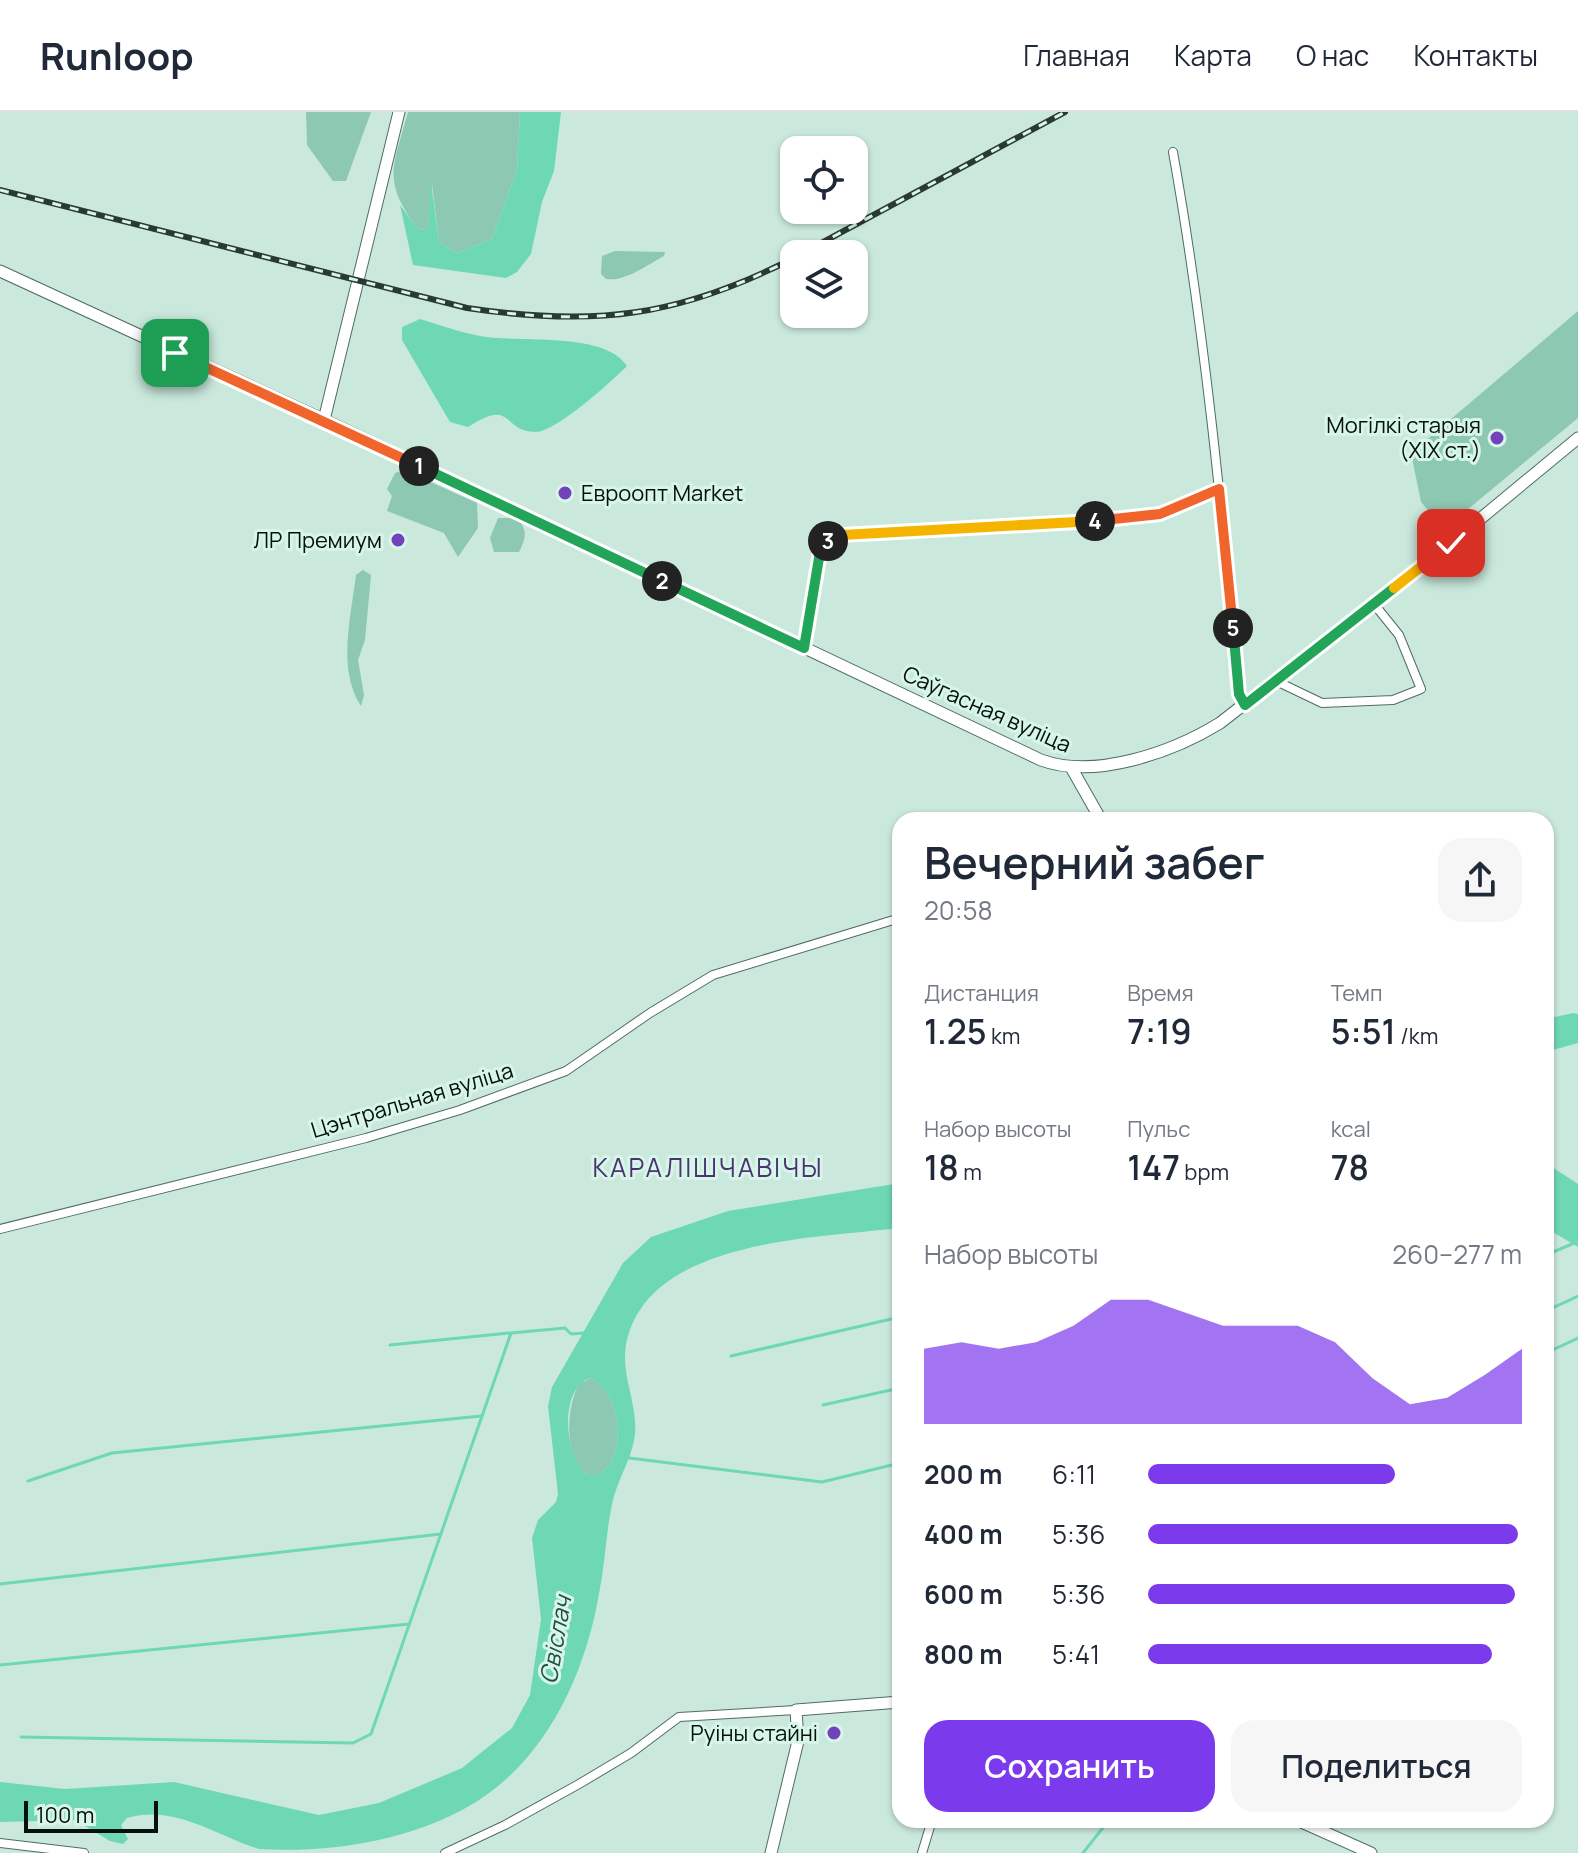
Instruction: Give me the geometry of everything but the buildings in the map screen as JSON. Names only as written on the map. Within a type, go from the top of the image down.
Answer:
[{"type":"main road","points":[[324,420],[399,112]]},
{"type":"main road","name":"Саўгасная вуліца","points":[[0,271],[324,420],[1041,760],[1072,769],[1134,759],[1169,749],[1204,733],[1245,705],[1374,604],[1578,438]]},
{"type":"main road","points":[[1072,769],[1096,812]]},
{"type":"main road","points":[[771,1853],[798,1741],[796,1710],[892,1703]]},
{"type":"main road","points":[[1315,1828],[1371,1853]]},
{"type":"street","points":[[1173,152],[1187,232],[1219,489],[1239,694],[1245,705]]},
{"type":"street","points":[[804,648],[821,546],[835,537],[1069,524],[1160,514],[1219,489]]},
{"type":"street","points":[[1276,681],[1322,703],[1393,700],[1421,689],[1399,635],[1374,604]]},
{"type":"street","name":"Цэнтральная вуліца","points":[[0,1229],[366,1138],[460,1110],[579,1064],[704,978],[892,920]]},
{"type":"street","points":[[445,1853],[579,1784],[631,1753],[679,1717],[796,1710]]},
{"type":"street","points":[[922,1853],[930,1828]]},
{"type":"street","points":[[0,1843],[35,1850],[84,1853]]},
{"type":"shaded area","points":[[306,112],[371,112],[346,181],[333,181],[307,145]]},
{"type":"shaded area","points":[[408,112],[520,112],[517,170],[492,239],[457,253],[439,242],[432,184],[428,229],[419,230],[407,213],[399,199],[394,174]]},
{"type":"shaded area","points":[[615,251],[665,252],[664,256],[636,272],[621,278],[606,279],[601,274],[602,256]]},
{"type":"shaded area","points":[[1578,311],[1578,418],[1444,529],[1421,502],[1411,453]]},
{"type":"shaded area","points":[[404,470],[477,503],[478,528],[458,557],[444,533],[387,511],[392,496],[387,489],[395,473]]},
{"type":"shaded area","points":[[498,518],[517,518],[521,522],[525,534],[519,552],[494,552],[490,538]]},
{"type":"shaded area","points":[[363,570],[371,575],[365,640],[358,660],[364,695],[361,706],[349,676],[348,642],[356,575]]},
{"type":"shaded area","points":[[591,1378],[609,1397],[617,1426],[614,1455],[607,1467],[597,1475],[588,1475],[580,1467],[574,1457],[569,1432],[571,1406],[579,1384]]},
{"type":"water","points":[[520,112],[561,112],[554,171],[542,202],[531,254],[517,272],[506,278],[413,265],[400,205],[419,230],[428,229],[431,182],[439,242],[457,253],[492,239],[517,170]]},
{"type":"water","points":[[420,319],[480,336],[581,343],[616,355],[627,366],[583,405],[544,430],[524,430],[500,415],[493,415],[468,427],[450,422],[402,340],[402,327]]},
{"type":"water","points":[[1578,1014],[1578,1043],[1554,1050],[1554,1017]]},
{"type":"water","points":[[1554,1168],[1578,1184],[1578,1247],[1554,1233]]},
{"type":"water","name":"Свіслач","points":[[892,1184],[892,1229],[783,1241],[741,1250],[702,1263],[668,1281],[642,1307],[625,1352],[635,1435],[612,1504],[592,1626],[583,1658],[555,1718],[537,1746],[515,1771],[490,1792],[439,1821],[390,1837],[338,1847],[259,1849],[195,1823],[162,1815],[127,1818],[121,1825],[128,1839],[123,1844],[110,1841],[75,1820],[0,1822],[0,1782],[65,1789],[174,1782],[319,1815],[379,1803],[462,1768],[512,1728],[530,1695],[541,1619],[532,1538],[538,1520],[556,1502],[558,1494],[548,1406],[552,1387],[623,1263],[651,1237],[728,1211]],"holes":[[[591,1378],[609,1397],[617,1426],[614,1455],[607,1467],[597,1475],[588,1475],[574,1455],[568,1424],[569,1409],[580,1384]]]},
{"type":"waterway","points":[[1554,1252],[1572,1244]]},
{"type":"waterway","points":[[1554,1307],[1578,1296]]},
{"type":"waterway","points":[[731,1356],[892,1319]]},
{"type":"waterway","points":[[21,1737],[353,1743],[371,1734],[511,1333],[565,1328],[571,1334],[584,1333]]},
{"type":"waterway","points":[[390,1345],[509,1333]]},
{"type":"waterway","points":[[1554,1349],[1578,1338]]},
{"type":"waterway","points":[[823,1405],[892,1390]]},
{"type":"waterway","points":[[28,1481],[112,1453],[481,1416]]},
{"type":"waterway","points":[[629,1458],[822,1482],[892,1465]]},
{"type":"waterway","points":[[0,1584],[441,1534]]},
{"type":"waterway","points":[[0,1665],[409,1624]]},
{"type":"waterway","points":[[1083,1853],[1103,1828]]},
{"type":"railway","points":[[827,240],[1065,112]]},
{"type":"railway","points":[[0,190],[467,308],[513,314],[596,316],[673,305],[752,278],[780,265]]},
{"type":"place","name":"Могілкі старыя (XIX ст.)","points":[[1497,438]]},
{"type":"place","name":"Евроопт Market","points":[[565,493]]},
{"type":"place","name":"ЛР Премиум","points":[[398,540]]},
{"type":"place","name":"Руіны стайні","points":[[834,1733]]},
{"type":"district","name":"КАРАЛІШЧАВІЧЫ","points":[[708,1168]]},
{"type":"route","points":[[175,353],[324,420],[804,648],[821,546],[835,537],[1069,524],[1160,514],[1219,489],[1239,694],[1245,705],[1451,543]]}]
